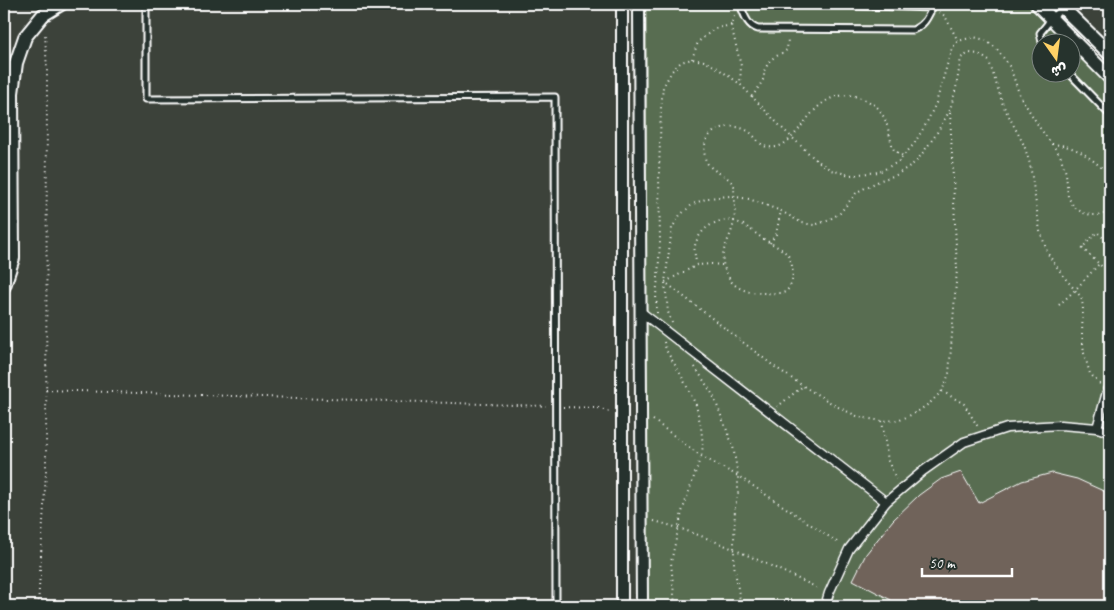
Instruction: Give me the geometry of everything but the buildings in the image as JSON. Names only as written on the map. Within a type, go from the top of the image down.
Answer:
[{"type":"street","points":[[4,286],[13,258],[12,93],[16,63],[25,37],[43,15],[61,4]]},
{"type":"street","points":[[622,4],[622,606]]},
{"type":"street","points":[[639,4],[642,606]]},
{"type":"street","points":[[1037,4],[1110,78]]},
{"type":"street","points":[[1062,6],[1110,54]]},
{"type":"street","points":[[641,312],[886,502]]},
{"type":"street","points":[[1097,428],[1109,390]]},
{"type":"street","points":[[825,606],[849,549],[886,502],[922,471],[964,442],[1007,428],[1062,425],[1097,428],[1110,432]]},
{"type":"lane","points":[[146,4],[146,99],[555,97],[556,606]]},
{"type":"lane","points":[[740,4],[749,24],[758,30],[913,30],[925,22],[933,6],[812,4]]},
{"type":"lane","points":[[1041,32],[1062,6]]},
{"type":"lane","points":[[1078,82],[1110,115]]},
{"type":"path","points":[[4,8],[22,4]]},
{"type":"path","points":[[933,6],[945,16],[958,41]]},
{"type":"path","points":[[736,11],[731,25],[741,66],[740,84]]},
{"type":"path","points":[[38,606],[46,472],[47,71],[43,15]]},
{"type":"path","points":[[692,59],[698,42],[714,29],[731,25]]},
{"type":"path","points":[[752,97],[764,78],[764,70],[770,60],[788,50],[788,30]]},
{"type":"path","points":[[675,606],[671,562],[682,512],[701,456],[702,446],[702,427],[696,405],[666,350],[659,326],[656,295],[660,242],[659,172],[662,94],[663,87],[672,71],[681,62],[692,59],[704,61],[740,84],[815,159],[831,170],[850,175],[879,172],[898,162],[914,144],[936,103],[952,48],[958,41],[974,37],[985,40],[997,48],[1010,67],[1020,96],[1060,155],[1066,173],[1068,197],[1074,207],[1082,214],[1091,215],[1102,215],[1110,211]]},
{"type":"path","points":[[680,343],[668,312],[666,282],[672,228],[680,215],[693,204],[708,198],[730,196],[781,211],[802,223],[814,225],[827,221],[840,213],[857,192],[896,175],[916,162],[935,136],[950,110],[961,58],[970,53],[979,54],[988,61],[1003,105],[1024,144],[1030,164],[1040,231],[1048,254],[1081,297],[1083,306],[1082,334],[1084,354],[1090,374],[1109,390]]},
{"type":"path","points":[[697,265],[694,253],[695,244],[700,235],[706,228],[716,222],[734,220],[752,229],[789,257],[793,273],[792,281],[784,293],[779,294],[742,290],[731,283],[722,265],[723,252],[734,220],[733,183],[707,164],[704,152],[706,141],[713,132],[735,126],[749,132],[767,148],[780,147],[792,138],[804,121],[820,104],[838,96],[855,96],[867,100],[881,111],[886,121],[894,150],[903,156]]},
{"type":"path","points":[[666,282],[776,367],[838,408],[859,417],[882,421],[900,420],[918,412],[942,391],[949,374],[956,269],[950,110]]},
{"type":"path","points":[[1052,144],[1064,145],[1085,154],[1108,173],[1110,177]]},
{"type":"path","points":[[770,243],[776,234],[781,211]]},
{"type":"path","points":[[1110,244],[1097,232],[1082,248],[1110,274]]},
{"type":"path","points":[[1059,305],[1099,264]]},
{"type":"path","points":[[666,282],[697,265],[722,265]]},
{"type":"path","points":[[694,365],[713,395],[733,446],[738,476],[738,493],[735,506],[734,565],[741,606]]},
{"type":"path","points":[[770,412],[803,386]]},
{"type":"path","points":[[46,390],[556,406],[598,408],[622,416]]},
{"type":"path","points":[[942,391],[964,404],[982,436]]},
{"type":"path","points":[[641,418],[651,419],[701,456],[738,476],[849,549]]},
{"type":"path","points":[[882,421],[888,461],[901,489]]},
{"type":"path","points":[[642,518],[678,528],[734,549],[829,593]]},
{"type":"green space","points":[[646,4],[1029,4],[1058,32],[1032,32],[1032,82],[1082,82],[1082,57],[1110,86],[1110,606],[646,606]]}]
